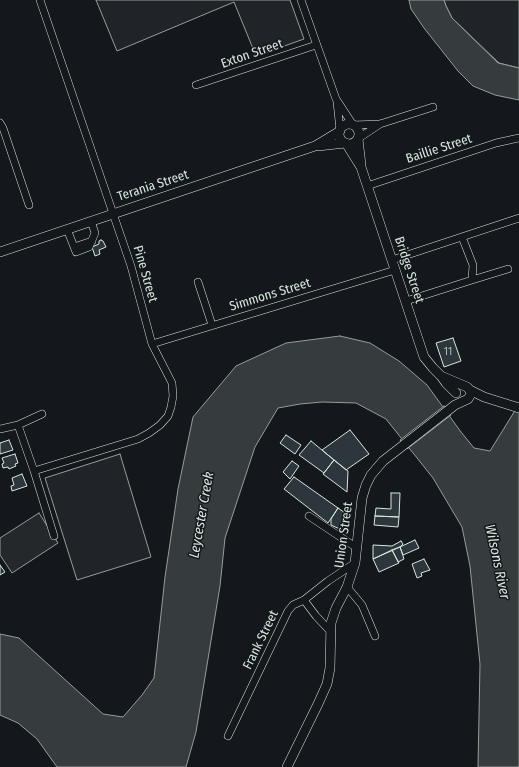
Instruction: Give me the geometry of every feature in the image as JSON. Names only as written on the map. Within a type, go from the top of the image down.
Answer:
[{"type":"main road","points":[[345,125],[353,125],[358,130],[358,139],[353,144],[345,143],[340,138],[340,131],[345,125]]},
{"type":"main road","name":"Terania Street","points":[[316,146],[340,131]]},
{"type":"main road","name":"Bridge Street","points":[[358,139],[361,167],[424,357],[433,368],[462,396],[484,397],[519,408]]},
{"type":"main road","name":"Terania Street","points":[[0,252],[316,146],[345,143]]},
{"type":"main road","name":"Bridge Street","points":[[345,143],[361,167]]},
{"type":"main road","name":"Union Street","points":[[287,767],[327,684],[330,668],[333,614],[347,587],[355,563],[362,498],[371,475],[383,461],[462,396]]},
{"type":"street","name":"Pine Street","points":[[34,471],[138,439],[160,425],[168,416],[173,396],[172,383],[152,344],[131,266],[114,213],[40,0]]},
{"type":"street","points":[[301,0],[336,99],[353,125],[380,124],[433,107]]},
{"type":"street","name":"Exton Street","points":[[196,85],[316,45]]},
{"type":"street","points":[[336,99],[340,131]]},
{"type":"street","points":[[0,123],[30,206]]},
{"type":"street","points":[[358,139],[380,124]]},
{"type":"street","name":"Baillie Street","points":[[367,186],[496,143],[519,138]]},
{"type":"street","points":[[392,260],[519,218]]},
{"type":"street","points":[[67,229],[76,252],[89,247],[92,241],[95,233],[91,221]]},
{"type":"street","points":[[462,237],[473,265],[472,280]]},
{"type":"street","points":[[406,301],[508,269]]},
{"type":"street","name":"Simmons Street","points":[[152,344],[395,270]]},
{"type":"street","points":[[198,282],[212,326]]},
{"type":"street","points":[[0,429],[18,425],[42,414]]},
{"type":"street","points":[[18,425],[54,536]]},
{"type":"street","points":[[309,516],[357,548]]},
{"type":"street","name":"Frank Street","points":[[228,736],[288,611],[293,605],[304,600],[328,581],[355,563]]},
{"type":"street","points":[[347,587],[362,605],[375,636]]},
{"type":"street","points":[[304,600],[331,632]]},
{"type":"shaded area","points":[[96,0],[290,0],[304,39],[256,56],[234,2],[117,51]]},
{"type":"shaded area","points":[[444,0],[519,0],[519,68],[499,63],[452,18]]},
{"type":"shaded area","points":[[120,454],[151,557],[77,580],[45,478]]},
{"type":"shaded area","points":[[39,513],[58,543],[12,573],[0,555],[0,538]]},
{"type":"water","points":[[409,0],[444,0],[452,18],[498,63],[519,68],[519,100],[495,95],[473,86],[458,71],[424,28],[411,9]]},
{"type":"water","points":[[340,336],[370,343],[399,361],[427,385],[474,448],[490,451],[519,404],[519,767],[478,767],[480,664],[470,566],[462,527],[433,478],[386,419],[356,403],[322,402],[278,408],[255,447],[225,538],[220,586],[196,732],[186,767],[57,767],[37,739],[18,723],[0,715],[0,634],[19,638],[103,714],[123,717],[154,678],[165,577],[178,489],[193,417],[236,366],[286,343]]},
{"type":"pier","points":[[444,406],[451,415],[407,449],[400,440]]},
{"type":"building","points":[[101,240],[106,247],[99,250],[100,254],[95,256],[92,247],[99,244],[99,241]]},
{"type":"building","points":[[453,338],[461,361],[444,367],[436,343]]},
{"type":"building","points":[[350,430],[369,454],[346,470],[322,450]]},
{"type":"building","points":[[286,435],[301,445],[295,454],[280,443]]},
{"type":"building","points":[[9,440],[13,450],[0,454],[0,443]]},
{"type":"building","points":[[311,441],[334,460],[324,473],[299,455]]},
{"type":"building","points":[[15,454],[18,463],[15,464],[16,466],[9,469],[8,467],[3,468],[2,464],[4,463],[2,458]]},
{"type":"building","points":[[334,460],[348,471],[347,492],[323,474]]},
{"type":"building","points":[[292,461],[299,466],[290,479],[283,472]]},
{"type":"building","points":[[22,474],[27,486],[12,491],[11,486],[14,485],[12,478]]},
{"type":"building","points":[[294,477],[338,508],[328,523],[284,489]]},
{"type":"building","points":[[391,493],[400,493],[399,517],[375,516],[376,508],[391,509]]},
{"type":"building","points":[[338,508],[345,513],[344,531],[331,525],[331,519]]},
{"type":"building","points":[[375,516],[399,517],[398,527],[374,525]]},
{"type":"building","points":[[415,540],[419,548],[403,555],[400,547]]},
{"type":"building","points":[[401,541],[403,544],[400,547],[373,559],[373,545],[392,546]]},
{"type":"building","points":[[400,547],[404,559],[398,562],[392,550]]},
{"type":"building","points":[[392,550],[399,563],[379,572],[373,559]]},
{"type":"building","points":[[424,559],[430,570],[421,573],[422,576],[417,578],[412,564]]},
{"type":"building","points":[[0,565],[5,572],[0,575]]},
{"type":"water label","name":"Leycester Creek","points":[[202,515]]},
{"type":"water label","name":"Wilsons River","points":[[497,562]]}]
